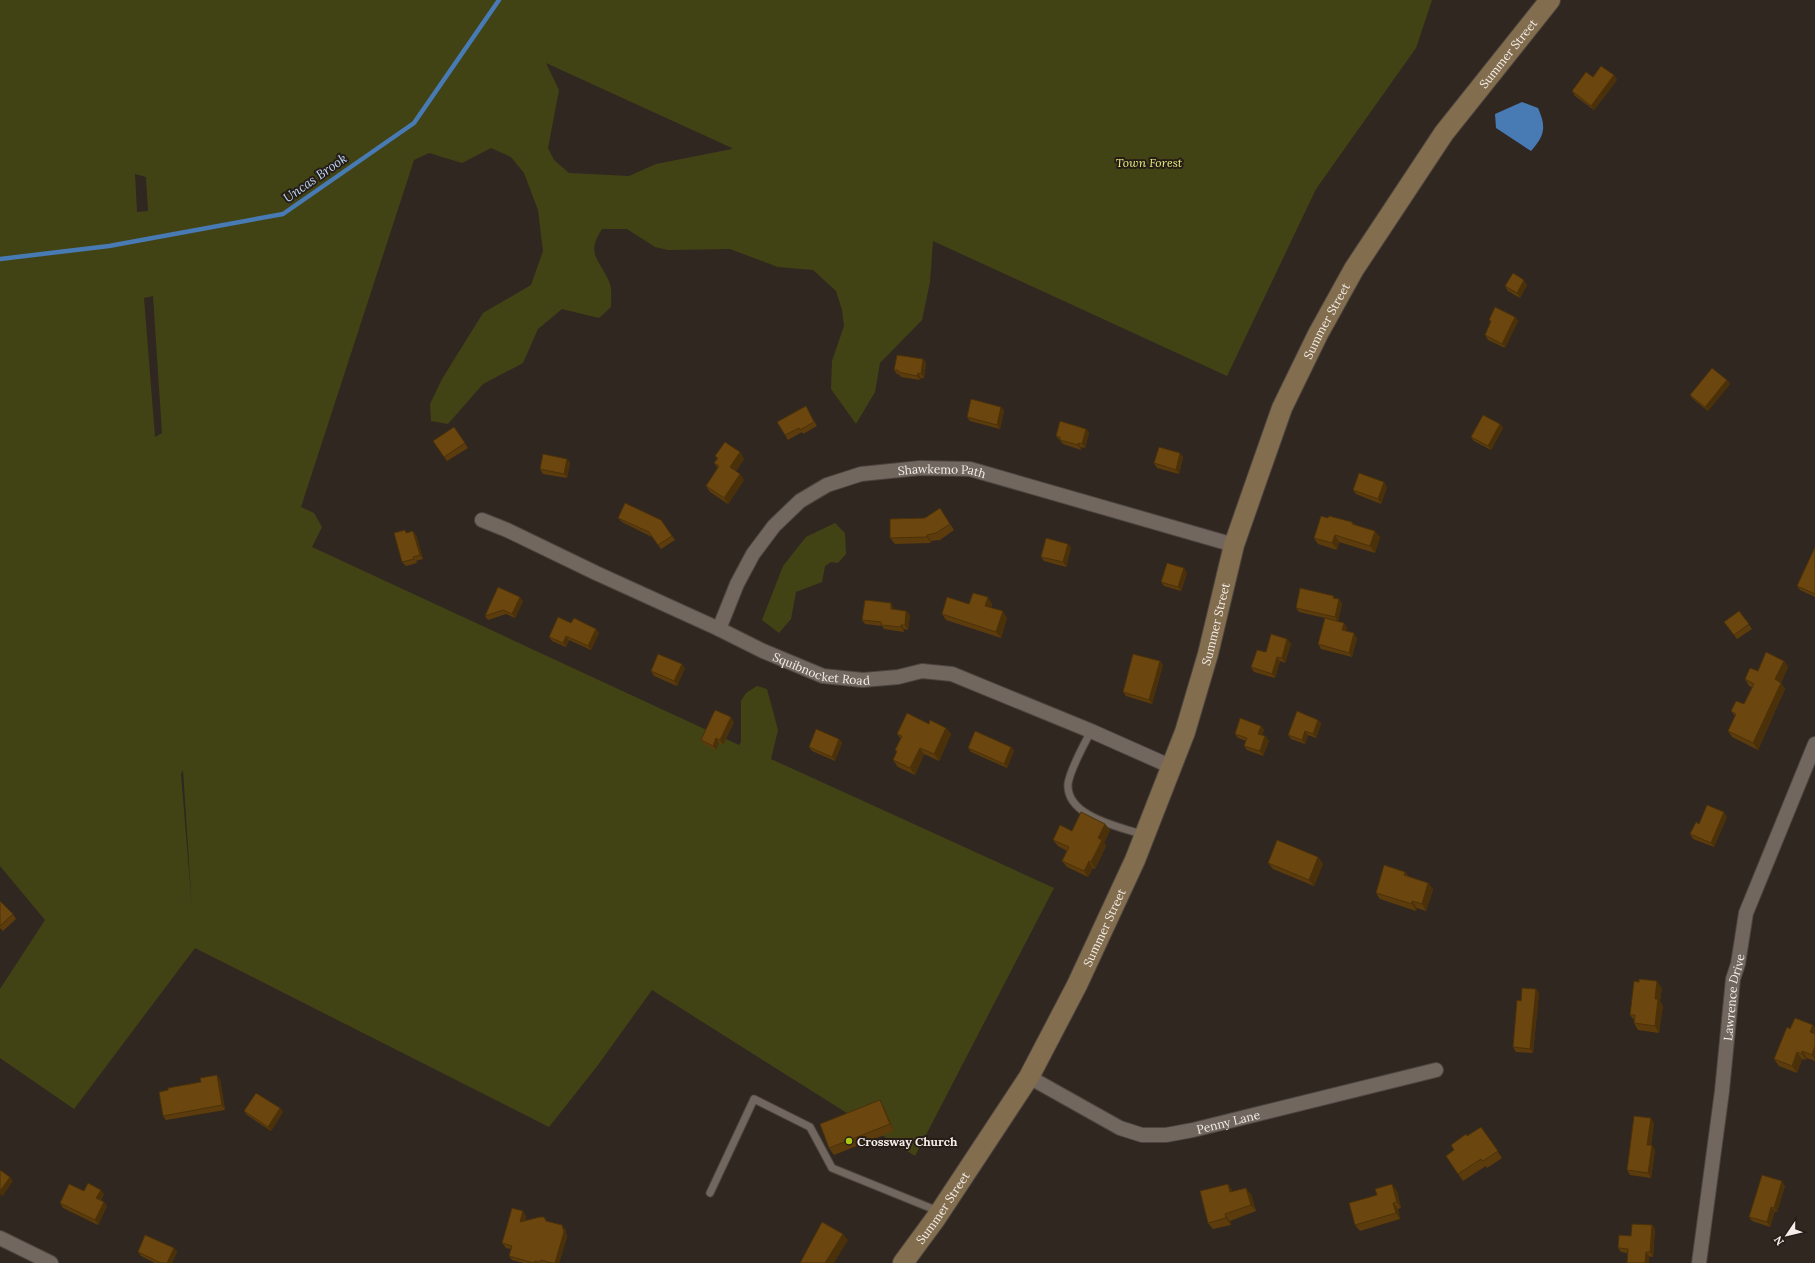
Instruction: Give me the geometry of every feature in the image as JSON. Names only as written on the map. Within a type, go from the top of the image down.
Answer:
[{"type":"main road","name":"Summer Street","points":[[903,1263],[940,1212],[1029,1077],[1077,985],[1145,835],[1185,732],[1208,654],[1234,545],[1282,408],[1318,334],[1354,269],[1455,117],[1550,0]]},
{"type":"street","name":"Shawkemo Path","points":[[719,629],[737,584],[753,554],[774,526],[800,500],[827,485],[861,474],[920,468],[970,469],[1234,545]]},
{"type":"street","name":"Squibnocket Road","points":[[482,520],[507,530],[596,574],[719,629],[763,651],[823,676],[863,680],[898,676],[922,671],[952,674],[1091,731],[1172,767]]},
{"type":"street","name":"Lawrence Drive","points":[[1699,1263],[1722,1091],[1733,979],[1738,964],[1746,912],[1815,744]]},
{"type":"street","name":"Penny Lane","points":[[1029,1077],[1120,1128],[1142,1135],[1166,1135],[1193,1130],[1436,1070]]},
{"type":"street","points":[[0,1238],[50,1263]]},
{"type":"lane","points":[[1091,731],[1068,783],[1069,792],[1073,803],[1085,813],[1145,835]]},
{"type":"lane","points":[[710,1193],[754,1099],[810,1127],[832,1168],[940,1212]]},
{"type":"green space","name":"Town Forest","points":[[0,0],[1432,0],[1416,48],[1316,189],[1227,376],[933,241],[930,282],[922,320],[880,363],[875,392],[856,424],[831,389],[832,361],[844,326],[842,310],[836,291],[813,270],[778,267],[730,249],[668,250],[655,247],[627,229],[602,229],[597,238],[595,252],[596,258],[610,284],[611,307],[599,318],[562,309],[538,329],[523,363],[483,384],[448,424],[431,421],[430,404],[442,379],[483,313],[531,285],[543,251],[538,210],[524,173],[511,157],[491,148],[462,163],[429,153],[414,160],[301,507],[314,513],[322,527],[312,547],[739,745],[741,742],[741,701],[746,693],[757,686],[767,689],[778,730],[771,759],[1054,888],[915,1156],[652,990],[598,1065],[549,1127],[195,948],[74,1109],[0,1058],[0,989],[45,920],[0,866]],"holes":[[[546,63],[732,149],[656,164],[629,176],[569,173],[554,160],[548,148],[559,90]],[[135,174],[146,177],[148,211],[137,212]],[[153,296],[162,433],[155,437],[144,298]],[[183,770],[192,908],[181,774]]]},
{"type":"green space","points":[[835,523],[845,533],[846,554],[838,563],[831,562],[825,566],[822,582],[796,592],[791,619],[779,633],[762,620],[783,566],[806,537]]},
{"type":"water","points":[[1522,102],[1538,108],[1543,121],[1543,131],[1539,141],[1531,151],[1496,128],[1495,114]]},
{"type":"building","points":[[1601,66],[1614,75],[1591,106],[1572,91],[1586,72],[1593,77]]},
{"type":"building","points":[[1513,273],[1524,280],[1517,293],[1505,286]]},
{"type":"building","points":[[1495,307],[1515,317],[1502,344],[1485,335],[1491,321],[1489,320]]},
{"type":"building","points":[[897,355],[923,359],[921,374],[918,373],[917,376],[894,370]]},
{"type":"building","points":[[1712,368],[1727,380],[1705,407],[1690,395]]},
{"type":"building","points":[[971,399],[1001,407],[997,425],[967,417]]},
{"type":"building","points":[[806,406],[814,422],[800,430],[799,428],[785,435],[777,422]]},
{"type":"building","points":[[1483,415],[1500,424],[1488,446],[1471,437]]},
{"type":"building","points":[[1060,421],[1086,429],[1082,444],[1078,443],[1078,445],[1060,440],[1060,437],[1056,436]]},
{"type":"building","points":[[454,427],[465,443],[444,457],[433,441]]},
{"type":"building","points":[[725,442],[740,452],[730,467],[740,474],[724,498],[706,486],[719,466],[714,463],[718,458],[715,456]]},
{"type":"building","points":[[1159,447],[1180,453],[1176,470],[1154,463]]},
{"type":"building","points":[[543,454],[567,459],[564,474],[540,469]]},
{"type":"building","points":[[1359,473],[1384,482],[1378,499],[1353,490]]},
{"type":"building","points":[[625,503],[661,520],[672,536],[658,545],[649,532],[618,518]]},
{"type":"building","points":[[940,508],[950,524],[936,533],[927,535],[927,537],[890,538],[890,519],[925,518]]},
{"type":"building","points":[[1321,516],[1328,518],[1329,516],[1352,522],[1352,524],[1375,531],[1370,546],[1335,535],[1332,543],[1314,538]]},
{"type":"building","points":[[405,530],[406,533],[413,531],[420,555],[413,557],[414,559],[402,562],[394,533]]},
{"type":"building","points":[[1046,538],[1068,544],[1063,562],[1041,557]]},
{"type":"building","points":[[1815,547],[1815,594],[1797,586]]},
{"type":"building","points":[[1167,563],[1184,568],[1178,587],[1161,582]]},
{"type":"building","points":[[498,587],[520,597],[512,614],[503,610],[485,616]]},
{"type":"building","points":[[1300,588],[1334,596],[1333,598],[1339,599],[1335,617],[1296,608]]},
{"type":"building","points":[[973,593],[988,597],[985,606],[1003,611],[996,632],[942,614],[947,597],[969,604]]},
{"type":"building","points":[[865,600],[891,603],[891,609],[906,611],[905,625],[901,625],[901,627],[881,625],[881,622],[862,620]]},
{"type":"building","points":[[1739,611],[1749,624],[1734,635],[1724,622]]},
{"type":"building","points":[[558,617],[571,623],[574,618],[596,629],[588,646],[566,636],[563,643],[549,637]]},
{"type":"building","points":[[1325,618],[1344,623],[1342,630],[1354,633],[1349,653],[1318,644]]},
{"type":"building","points":[[1271,634],[1287,639],[1282,658],[1277,657],[1272,674],[1251,667],[1257,650],[1266,652]]},
{"type":"building","points":[[1766,652],[1784,661],[1775,679],[1781,683],[1753,743],[1728,731],[1736,714],[1731,711],[1736,701],[1744,704],[1754,684],[1745,679],[1750,668],[1758,671]]},
{"type":"building","points":[[658,654],[682,664],[674,681],[651,671]]},
{"type":"building","points":[[1133,654],[1160,661],[1149,700],[1123,692]]},
{"type":"building","points":[[715,710],[731,717],[720,740],[716,738],[713,746],[701,740]]},
{"type":"building","points":[[1297,711],[1318,720],[1313,734],[1305,731],[1302,740],[1288,735]]},
{"type":"building","points":[[907,713],[929,724],[930,720],[946,728],[934,754],[920,748],[910,768],[893,760],[897,751],[895,750],[902,736],[897,734]]},
{"type":"building","points":[[1240,718],[1261,726],[1258,734],[1265,736],[1260,751],[1244,746],[1247,738],[1235,734]]},
{"type":"building","points":[[816,729],[839,739],[832,757],[809,747]]},
{"type":"building","points":[[975,731],[1011,747],[1004,764],[968,748]]},
{"type":"building","points":[[1707,805],[1724,812],[1711,843],[1690,834],[1696,822],[1699,824]]},
{"type":"building","points":[[1081,812],[1105,824],[1098,838],[1102,840],[1091,862],[1089,861],[1084,871],[1062,861],[1069,847],[1053,840],[1060,825],[1072,831]]},
{"type":"building","points":[[1277,840],[1318,857],[1309,880],[1268,863]]},
{"type":"building","points":[[1384,865],[1405,872],[1404,875],[1428,883],[1422,904],[1412,901],[1412,904],[1376,893]]},
{"type":"building","points":[[0,901],[13,914],[0,926]]},
{"type":"building","points":[[1639,979],[1657,981],[1655,999],[1658,999],[1655,1026],[1634,1023],[1635,1015],[1630,1015],[1634,981],[1639,982]]},
{"type":"building","points":[[1522,988],[1536,989],[1530,1049],[1513,1047],[1517,1000],[1521,1001]]},
{"type":"building","points":[[1795,1018],[1813,1025],[1810,1032],[1815,1034],[1815,1046],[1812,1055],[1802,1051],[1802,1054],[1797,1052],[1792,1066],[1774,1059],[1787,1027],[1790,1029]]},
{"type":"building","points":[[217,1075],[222,1105],[163,1116],[159,1092],[168,1090],[168,1088],[201,1082],[200,1078]]},
{"type":"building","points":[[256,1093],[280,1108],[268,1127],[244,1111]]},
{"type":"building","name":"Crossway Church","points":[[880,1100],[890,1124],[829,1148],[820,1124]]},
{"type":"building","points":[[1634,1116],[1651,1118],[1647,1145],[1652,1145],[1648,1173],[1627,1170]]},
{"type":"building","points":[[1481,1127],[1498,1151],[1483,1161],[1481,1159],[1458,1174],[1446,1156],[1454,1150],[1451,1145],[1466,1134],[1467,1136]]},
{"type":"building","points":[[0,1170],[10,1177],[0,1191]]},
{"type":"building","points":[[1762,1175],[1782,1181],[1774,1208],[1771,1207],[1767,1222],[1749,1217]]},
{"type":"building","points":[[88,1183],[101,1190],[96,1198],[104,1202],[95,1220],[60,1203],[69,1184],[84,1191]]},
{"type":"building","points":[[1228,1184],[1230,1192],[1246,1188],[1251,1205],[1225,1214],[1226,1218],[1208,1223],[1200,1191]]},
{"type":"building","points":[[1392,1184],[1397,1202],[1393,1203],[1396,1213],[1355,1225],[1349,1203],[1377,1195],[1375,1189]]},
{"type":"building","points":[[512,1208],[523,1211],[520,1222],[544,1217],[546,1221],[562,1225],[564,1232],[555,1263],[541,1260],[540,1262],[535,1261],[534,1263],[509,1256],[512,1246],[502,1243]]},
{"type":"building","points":[[822,1222],[843,1234],[825,1263],[800,1263]]},
{"type":"building","points":[[1632,1224],[1652,1225],[1650,1252],[1646,1252],[1645,1263],[1627,1263],[1628,1249],[1618,1248],[1619,1235],[1631,1236]]},
{"type":"building","points":[[145,1235],[174,1248],[167,1263],[161,1263],[138,1252]]},
{"type":"waterway","name":"Uncas Brook","points":[[0,259],[109,246],[283,214],[414,123],[499,0]]},
{"type":"place","name":"Crossway Church","points":[[849,1141]]}]
